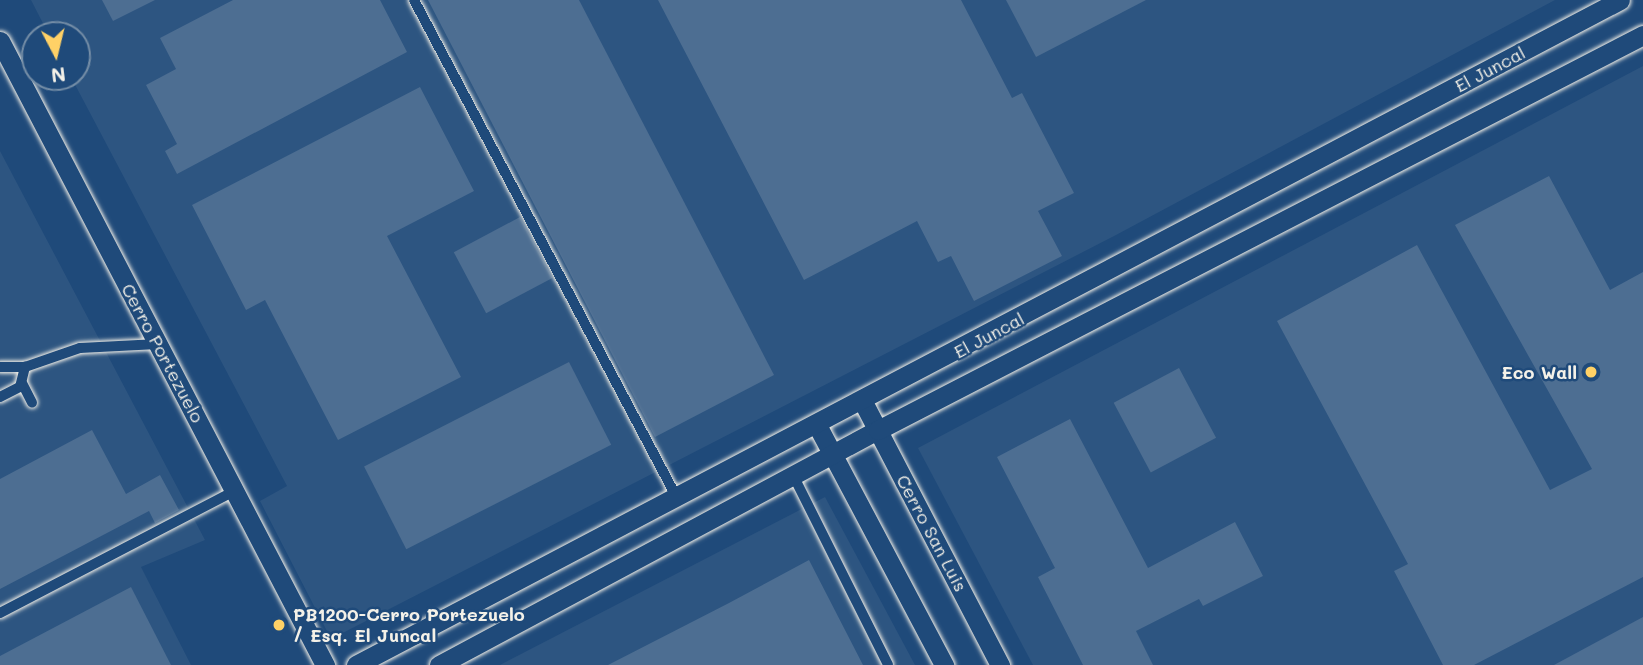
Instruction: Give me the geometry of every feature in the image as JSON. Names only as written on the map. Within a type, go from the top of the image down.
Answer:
[{"type":"street","name":"El Juncal","points":[[356,665],[863,402],[1620,0]]},
{"type":"street","name":"El Juncal","points":[[439,665],[832,454],[1643,35]]},
{"type":"street","name":"Cerro Portezuelo","points":[[0,41],[326,665]]},
{"type":"street","name":"Cerro San Luis","points":[[863,402],[1000,665]]},
{"type":"street","points":[[817,425],[944,665]]},
{"type":"lane","points":[[414,0],[678,498]]},
{"type":"lane","points":[[0,367],[25,367],[80,348],[158,344]]},
{"type":"lane","points":[[25,367],[22,383],[32,403]]},
{"type":"lane","points":[[0,397],[22,383]]},
{"type":"lane","points":[[793,475],[888,665]]},
{"type":"lane","points":[[0,613],[234,491]]},
{"type":"shaded area","points":[[31,0],[1555,0],[1116,235],[331,639],[260,501],[287,486],[78,91],[91,91],[91,21],[42,21]]},
{"type":"shaded area","points":[[1643,66],[1643,665],[1033,665],[918,448]]},
{"type":"shaded area","points":[[0,151],[205,540],[141,567],[191,665],[0,665]]},
{"type":"shaded area","points":[[825,497],[915,665],[500,665]]},
{"type":"building","points":[[102,0],[155,0],[113,21]]},
{"type":"building","points":[[233,0],[380,0],[407,52],[177,174],[165,151],[177,144],[146,85],[176,69],[160,38]]},
{"type":"building","points":[[428,0],[579,0],[774,375],[655,437]]},
{"type":"building","points":[[658,0],[961,0],[1012,98],[1022,93],[1074,193],[1038,211],[1062,256],[974,301],[951,256],[938,262],[917,221],[804,280]]},
{"type":"building","points":[[1006,0],[1146,0],[1036,57]]},
{"type":"building","points":[[420,87],[474,191],[387,236],[461,377],[338,440],[265,300],[246,310],[192,205]]},
{"type":"building","points":[[1549,176],[1610,290],[1643,272],[1643,577],[1474,665],[1443,665],[1394,571],[1408,564],[1277,321],[1417,245],[1550,490],[1592,469],[1455,225]]},
{"type":"building","points":[[520,217],[552,278],[486,313],[454,252]]},
{"type":"building","points":[[569,362],[611,445],[406,549],[364,466]]},
{"type":"building","points":[[1179,368],[1216,438],[1151,472],[1114,403]]},
{"type":"building","points":[[1070,419],[1148,568],[1235,522],[1263,576],[1203,606],[1199,599],[1136,631],[1153,665],[1083,665],[1038,577],[1055,568],[997,457]]},
{"type":"building","points":[[92,430],[126,494],[160,475],[179,510],[155,523],[149,511],[0,589],[0,479]]},
{"type":"building","points":[[809,560],[863,665],[608,665],[729,603]]},
{"type":"building","points":[[131,587],[171,665],[0,665],[0,656]]},
{"type":"building","points":[[1643,617],[1643,665],[1554,665]]},
{"type":"place","name":"Eco Wall","points":[[1591,372]]},
{"type":"place","name":"PB1200-Cerro Portezuelo / Esq. El Juncal","points":[[279,625]]}]
